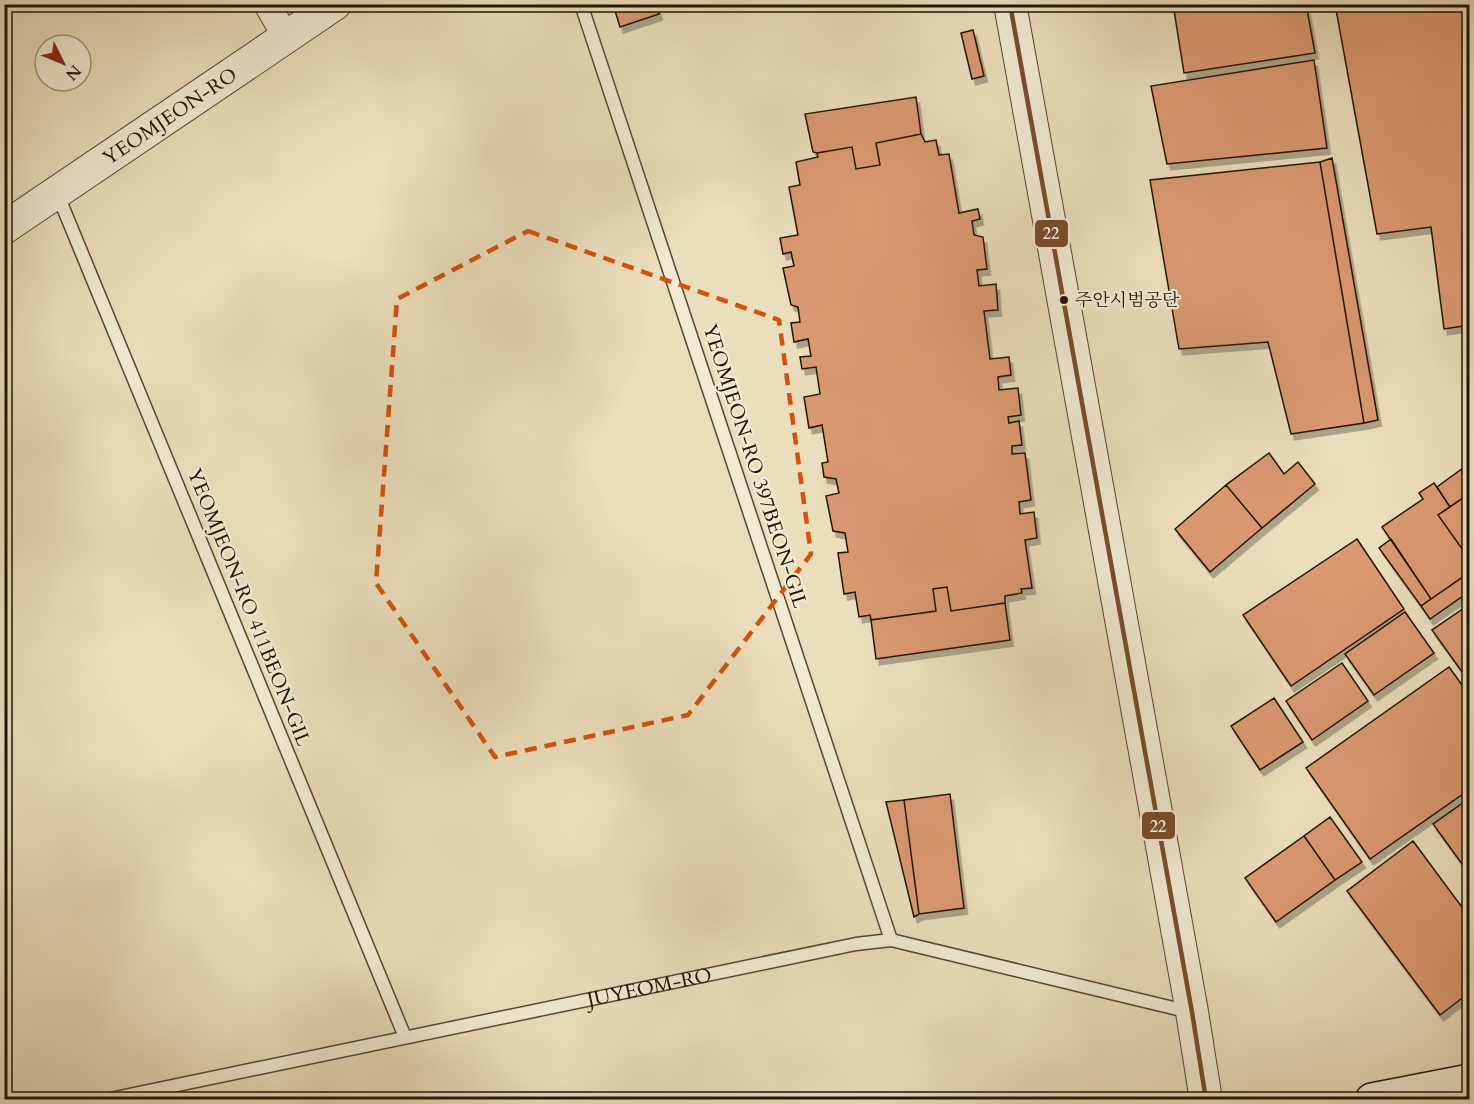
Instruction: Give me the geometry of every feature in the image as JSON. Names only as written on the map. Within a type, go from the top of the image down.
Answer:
[{"type":"main road","points":[[1371,1100],[1470,1081]]},
{"type":"street","points":[[267,4],[286,37]]},
{"type":"street","name":"YEOMJEON-RO","points":[[4,228],[335,4]]},
{"type":"street","points":[[1010,4],[1206,1100]]},
{"type":"lane","name":"YEOMJEON-RO 397BEON-GIL","points":[[581,4],[891,940]]},
{"type":"lane","name":"YEOMJEON-RO 411BEON-GIL","points":[[57,192],[405,1037]]},
{"type":"lane","name":"JUYEOM-RO","points":[[105,1100],[856,944],[891,940],[1192,1012]]},
{"type":"highlighted area","points":[[528,231],[779,320],[811,554],[688,715],[495,757],[376,583],[397,299]]},
{"type":"building","points":[[613,4],[656,4],[659,14],[620,27]]},
{"type":"building","points":[[1173,4],[1306,4],[1315,53],[1184,73]]},
{"type":"building","points":[[1335,4],[1470,4],[1470,325],[1444,329],[1431,227],[1377,234]]},
{"type":"building","points":[[973,30],[984,76],[972,79],[961,33]]},
{"type":"building","points":[[1314,60],[1327,148],[1167,164],[1151,86]]},
{"type":"building","points":[[916,97],[921,134],[876,143],[880,165],[856,169],[852,147],[813,152],[805,114]]},
{"type":"building","points":[[921,134],[925,142],[936,140],[939,155],[949,154],[959,213],[978,209],[980,219],[972,221],[974,235],[983,237],[987,269],[977,270],[979,286],[996,284],[998,310],[984,311],[990,359],[1009,357],[1011,375],[998,377],[999,390],[1018,388],[1021,415],[1008,417],[1009,423],[1019,421],[1022,445],[1012,446],[1012,454],[1025,453],[1031,500],[1019,502],[1020,514],[1034,512],[1037,538],[1025,540],[1032,588],[1021,589],[1022,593],[1005,596],[1005,603],[951,611],[947,587],[933,589],[936,611],[871,620],[870,615],[859,617],[855,592],[844,594],[838,553],[848,552],[845,533],[833,531],[826,496],[839,493],[836,479],[824,477],[822,463],[828,462],[822,425],[809,428],[804,397],[820,394],[816,367],[802,369],[800,357],[811,356],[808,339],[794,342],[791,323],[800,322],[798,307],[791,305],[783,268],[794,266],[791,252],[783,254],[780,238],[798,235],[789,187],[800,185],[796,162],[818,157],[817,153],[852,147],[856,169],[880,165],[876,143]]},
{"type":"building","points":[[1332,158],[1378,420],[1364,423],[1320,162]]},
{"type":"building","points":[[1320,162],[1364,423],[1291,434],[1268,342],[1179,349],[1150,180]]},
{"type":"building","points":[[1269,453],[1284,474],[1298,462],[1315,484],[1262,528],[1226,485]]},
{"type":"building","points":[[1470,463],[1470,493],[1450,507],[1437,487]]},
{"type":"building","points":[[1434,483],[1450,507],[1438,515],[1470,560],[1470,572],[1431,599],[1382,527],[1423,499],[1419,493]]},
{"type":"building","points":[[1226,485],[1262,528],[1210,572],[1175,529]]},
{"type":"building","points":[[1470,493],[1470,560],[1438,515]]},
{"type":"building","points":[[1357,539],[1404,609],[1291,686],[1243,615]]},
{"type":"building","points":[[1391,539],[1431,599],[1421,606],[1379,548]]},
{"type":"building","points":[[1470,572],[1470,591],[1430,619],[1421,606]]},
{"type":"building","points":[[947,587],[951,611],[1005,603],[1010,640],[876,659],[871,620],[936,611],[933,589]]},
{"type":"building","points":[[1470,604],[1470,683],[1432,630]]},
{"type":"building","points":[[1405,612],[1434,653],[1374,695],[1345,654]]},
{"type":"building","points":[[1342,663],[1368,701],[1312,740],[1286,701]]},
{"type":"building","points":[[1449,667],[1470,696],[1470,789],[1370,859],[1306,768]]},
{"type":"building","points":[[1274,698],[1303,742],[1260,770],[1231,726]]},
{"type":"building","points":[[950,794],[964,908],[919,914],[904,800]]},
{"type":"building","points":[[1470,798],[1470,875],[1433,824]]},
{"type":"building","points":[[904,800],[919,914],[914,917],[886,802]]},
{"type":"building","points":[[1330,817],[1362,862],[1335,880],[1304,836]]},
{"type":"building","points":[[1304,836],[1335,880],[1276,922],[1245,878]]},
{"type":"building","points":[[1413,841],[1470,918],[1470,992],[1440,1015],[1347,891]]},
{"type":"transit line","name":"22","points":[[1010,4],[1206,1100]]},
{"type":"place","name":"주안시범공단","points":[[1064,300]]}]
